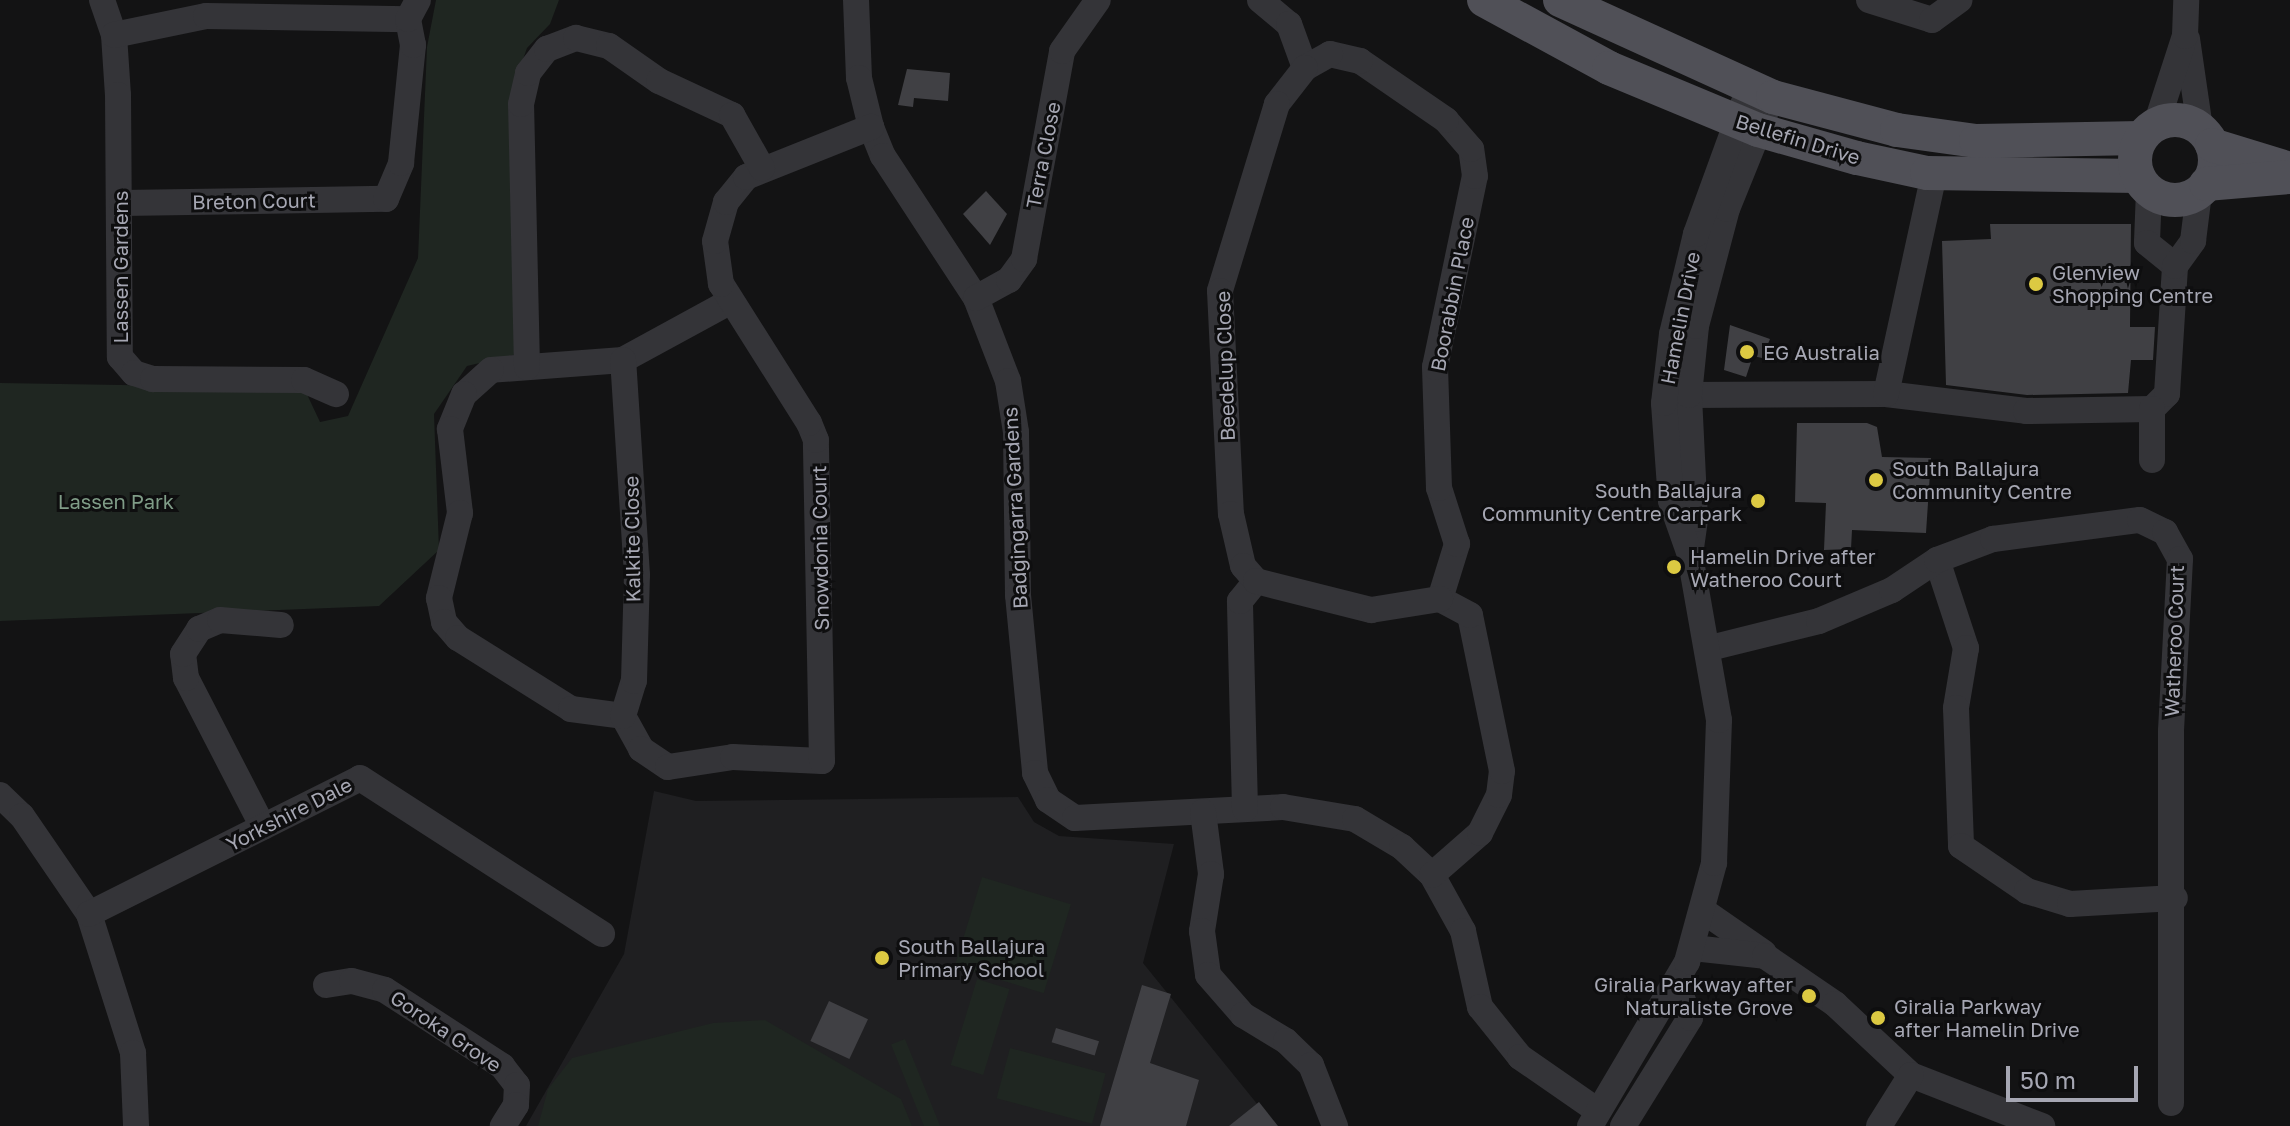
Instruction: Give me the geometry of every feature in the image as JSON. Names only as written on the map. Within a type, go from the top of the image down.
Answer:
[{"type":"main road","name":"Bellefin Drive","points":[[1484,0],[1550,41],[1746,125],[1934,173],[2144,183]]},
{"type":"main road","name":"Bellefin Drive","points":[[1560,0],[1761,91],[1944,140],[2149,131]]},
{"type":"main road","points":[[2290,169],[2206,136],[2178,120],[2149,131],[2144,183],[2173,199],[2202,188],[2290,177]]},
{"type":"main road","points":[[2202,188],[2215,162],[2206,136]]},
{"type":"street","name":"Lassen Gardens","points":[[102,0],[114,35],[122,203],[120,357],[134,373],[153,379],[304,380],[336,394]]},
{"type":"street","name":"Badgingarra Gardens","points":[[856,0],[859,78],[871,127],[883,156],[976,298],[1008,381],[1016,432],[1018,595],[1040,786],[1059,812],[1075,818],[1245,809],[1341,813],[1402,847],[1432,875],[1463,931],[1480,1007],[1520,1057],[1594,1119]]},
{"type":"street","name":"Terra Close","points":[[976,298],[1009,280],[1024,259],[1062,51],[1098,0]]},
{"type":"street","points":[[1260,0],[1289,24],[1305,68]]},
{"type":"street","points":[[1869,0],[1932,20],[1960,2]]},
{"type":"street","points":[[2186,0],[2185,36],[2206,136]]},
{"type":"street","points":[[114,35],[206,16],[413,9]]},
{"type":"street","name":"Breton Court","points":[[122,203],[386,199],[401,163],[413,45],[413,9]]},
{"type":"street","points":[[527,367],[523,87],[547,49],[572,32],[609,46],[659,81],[732,115],[762,168]]},
{"type":"street","points":[[2149,131],[2185,36]]},
{"type":"street","name":"Boorabbin Place","points":[[1305,68],[1330,54],[1360,61],[1390,87],[1446,120],[1471,149],[1475,176],[1435,367],[1439,488],[1457,544],[1440,599]]},
{"type":"street","name":"Beedelup Close","points":[[1256,581],[1243,566],[1231,514],[1220,291],[1252,202],[1262,143],[1277,104],[1305,68]]},
{"type":"street","name":"Hamelin Drive","points":[[1594,1119],[1676,983],[1693,948],[1702,910],[1722,774],[1710,648],[1690,555],[1671,501],[1667,364],[1696,234],[1761,91]]},
{"type":"street","name":"Hamelin Drive","points":[[1690,555],[1695,519],[1689,395],[1703,285],[1746,125]]},
{"type":"street","name":"Snowdonia Court","points":[[623,716],[641,749],[668,767],[733,757],[822,761],[816,440],[731,301],[715,262],[718,220],[735,188],[762,168],[871,127]]},
{"type":"street","points":[[1886,394],[1934,173]]},
{"type":"street","points":[[2144,183],[2147,243],[2175,266]]},
{"type":"street","points":[[1689,395],[1886,394],[2026,411],[2152,409],[2167,394],[2175,266],[2193,241],[2202,188]]},
{"type":"street","points":[[623,716],[571,709],[524,676],[458,638],[439,606],[460,513],[449,442],[452,417],[482,376],[527,367],[623,360],[731,301]]},
{"type":"street","name":"Kalkite Close","points":[[623,360],[637,575],[634,681],[623,716]]},
{"type":"street","points":[[2152,409],[2152,460]]},
{"type":"street","name":"Watheroo Court","points":[[1710,648],[1819,621],[1892,590],[1937,560],[1993,539],[2140,520],[2165,532],[2180,559],[2171,731],[2175,898],[2171,1103]]},
{"type":"street","points":[[1937,560],[1966,648],[1956,708],[1961,846],[2027,891],[2070,904],[2175,898]]},
{"type":"street","points":[[1245,809],[1238,707],[1240,601],[1256,581],[1349,607],[1440,599],[1470,615],[1502,771],[1499,795],[1480,833],[1432,875]]},
{"type":"street","points":[[263,827],[186,678],[183,654],[199,629],[220,620],[281,625]]},
{"type":"street","name":"Yorkshire Dale","points":[[89,914],[360,778],[602,934]]},
{"type":"street","points":[[0,795],[22,816],[89,914],[133,1053],[136,1126]]},
{"type":"street","points":[[1203,812],[1211,874],[1202,931],[1208,975],[1243,1015],[1286,1041],[1311,1065],[1335,1126]]},
{"type":"street","points":[[1702,910],[1758,944],[1765,956],[1835,1004],[1911,1075],[2042,1126]]},
{"type":"street","points":[[1693,948],[1765,956]]},
{"type":"street","name":"Goroka Grove","points":[[326,985],[352,981],[385,990],[502,1066],[517,1085],[516,1105],[503,1126]]},
{"type":"street","points":[[1623,1126],[1690,1018],[1676,983]]},
{"type":"street","points":[[1879,1126],[1911,1075]]},
{"type":"shaded area","name":"South Ballajura Primary School","points":[[654,791],[696,801],[1018,797],[1034,822],[1059,836],[1174,844],[1143,963],[1275,1126],[526,1126],[624,954]]},
{"type":"green space","name":"Lassen Park","points":[[436,0],[559,0],[550,24],[527,48],[511,93],[517,354],[467,366],[434,414],[439,550],[379,606],[0,621],[0,383],[304,388],[320,422],[348,416],[418,258],[427,47]]},
{"type":"green space","points":[[982,877],[1071,904],[1044,993],[955,966]]},
{"type":"green space","points":[[977,979],[1010,989],[983,1075],[951,1065]]},
{"type":"green space","points":[[765,1020],[901,1099],[912,1126],[538,1126],[548,1089],[572,1058],[713,1023]]},
{"type":"green space","points":[[905,1039],[940,1126],[924,1126],[891,1045]]},
{"type":"green space","points":[[1010,1048],[1106,1074],[1092,1124],[997,1098]]},
{"type":"building","points":[[907,69],[950,73],[948,101],[914,98],[913,107],[898,105]]},
{"type":"building","points":[[986,191],[1007,214],[990,245],[963,214]]},
{"type":"building","name":"Glenview Shopping Centre","points":[[1990,224],[2131,224],[2130,327],[2155,327],[2153,360],[2131,360],[2128,393],[2027,395],[1946,385],[1942,241],[1991,239]]},
{"type":"building","name":"EG Australia","points":[[1730,325],[1770,339],[1762,358],[1753,356],[1746,377],[1724,370]]},
{"type":"building","name":"South Ballajura Community Centre","points":[[1797,423],[1867,423],[1877,427],[1882,457],[1931,458],[1926,533],[1852,530],[1851,549],[1824,550],[1826,503],[1795,502]]},
{"type":"building","points":[[1142,985],[1171,994],[1150,1063],[1199,1080],[1186,1126],[1100,1126]]},
{"type":"building","points":[[829,1001],[868,1019],[849,1059],[810,1041]]},
{"type":"building","points":[[1056,1028],[1099,1041],[1095,1056],[1052,1042]]},
{"type":"building","points":[[1259,1102],[1278,1126],[1229,1126]]},
{"type":"place","name":"Glenview Shopping Centre","points":[[2036,284]]},
{"type":"place","name":"EG Australia","points":[[1747,352]]},
{"type":"place","name":"South Ballajura Community Centre","points":[[1876,480]]},
{"type":"place","name":"South Ballajura Community Centre Carpark","points":[[1758,501]]},
{"type":"place","name":"Hamelin Drive after Watheroo Court","points":[[1674,567]]},
{"type":"place","name":"South Ballajura Primary School","points":[[882,958]]},
{"type":"place","name":"Giralia Parkway after Naturaliste Grove","points":[[1809,996]]},
{"type":"place","name":"Giralia Parkway after Hamelin Drive","points":[[1878,1018]]}]
